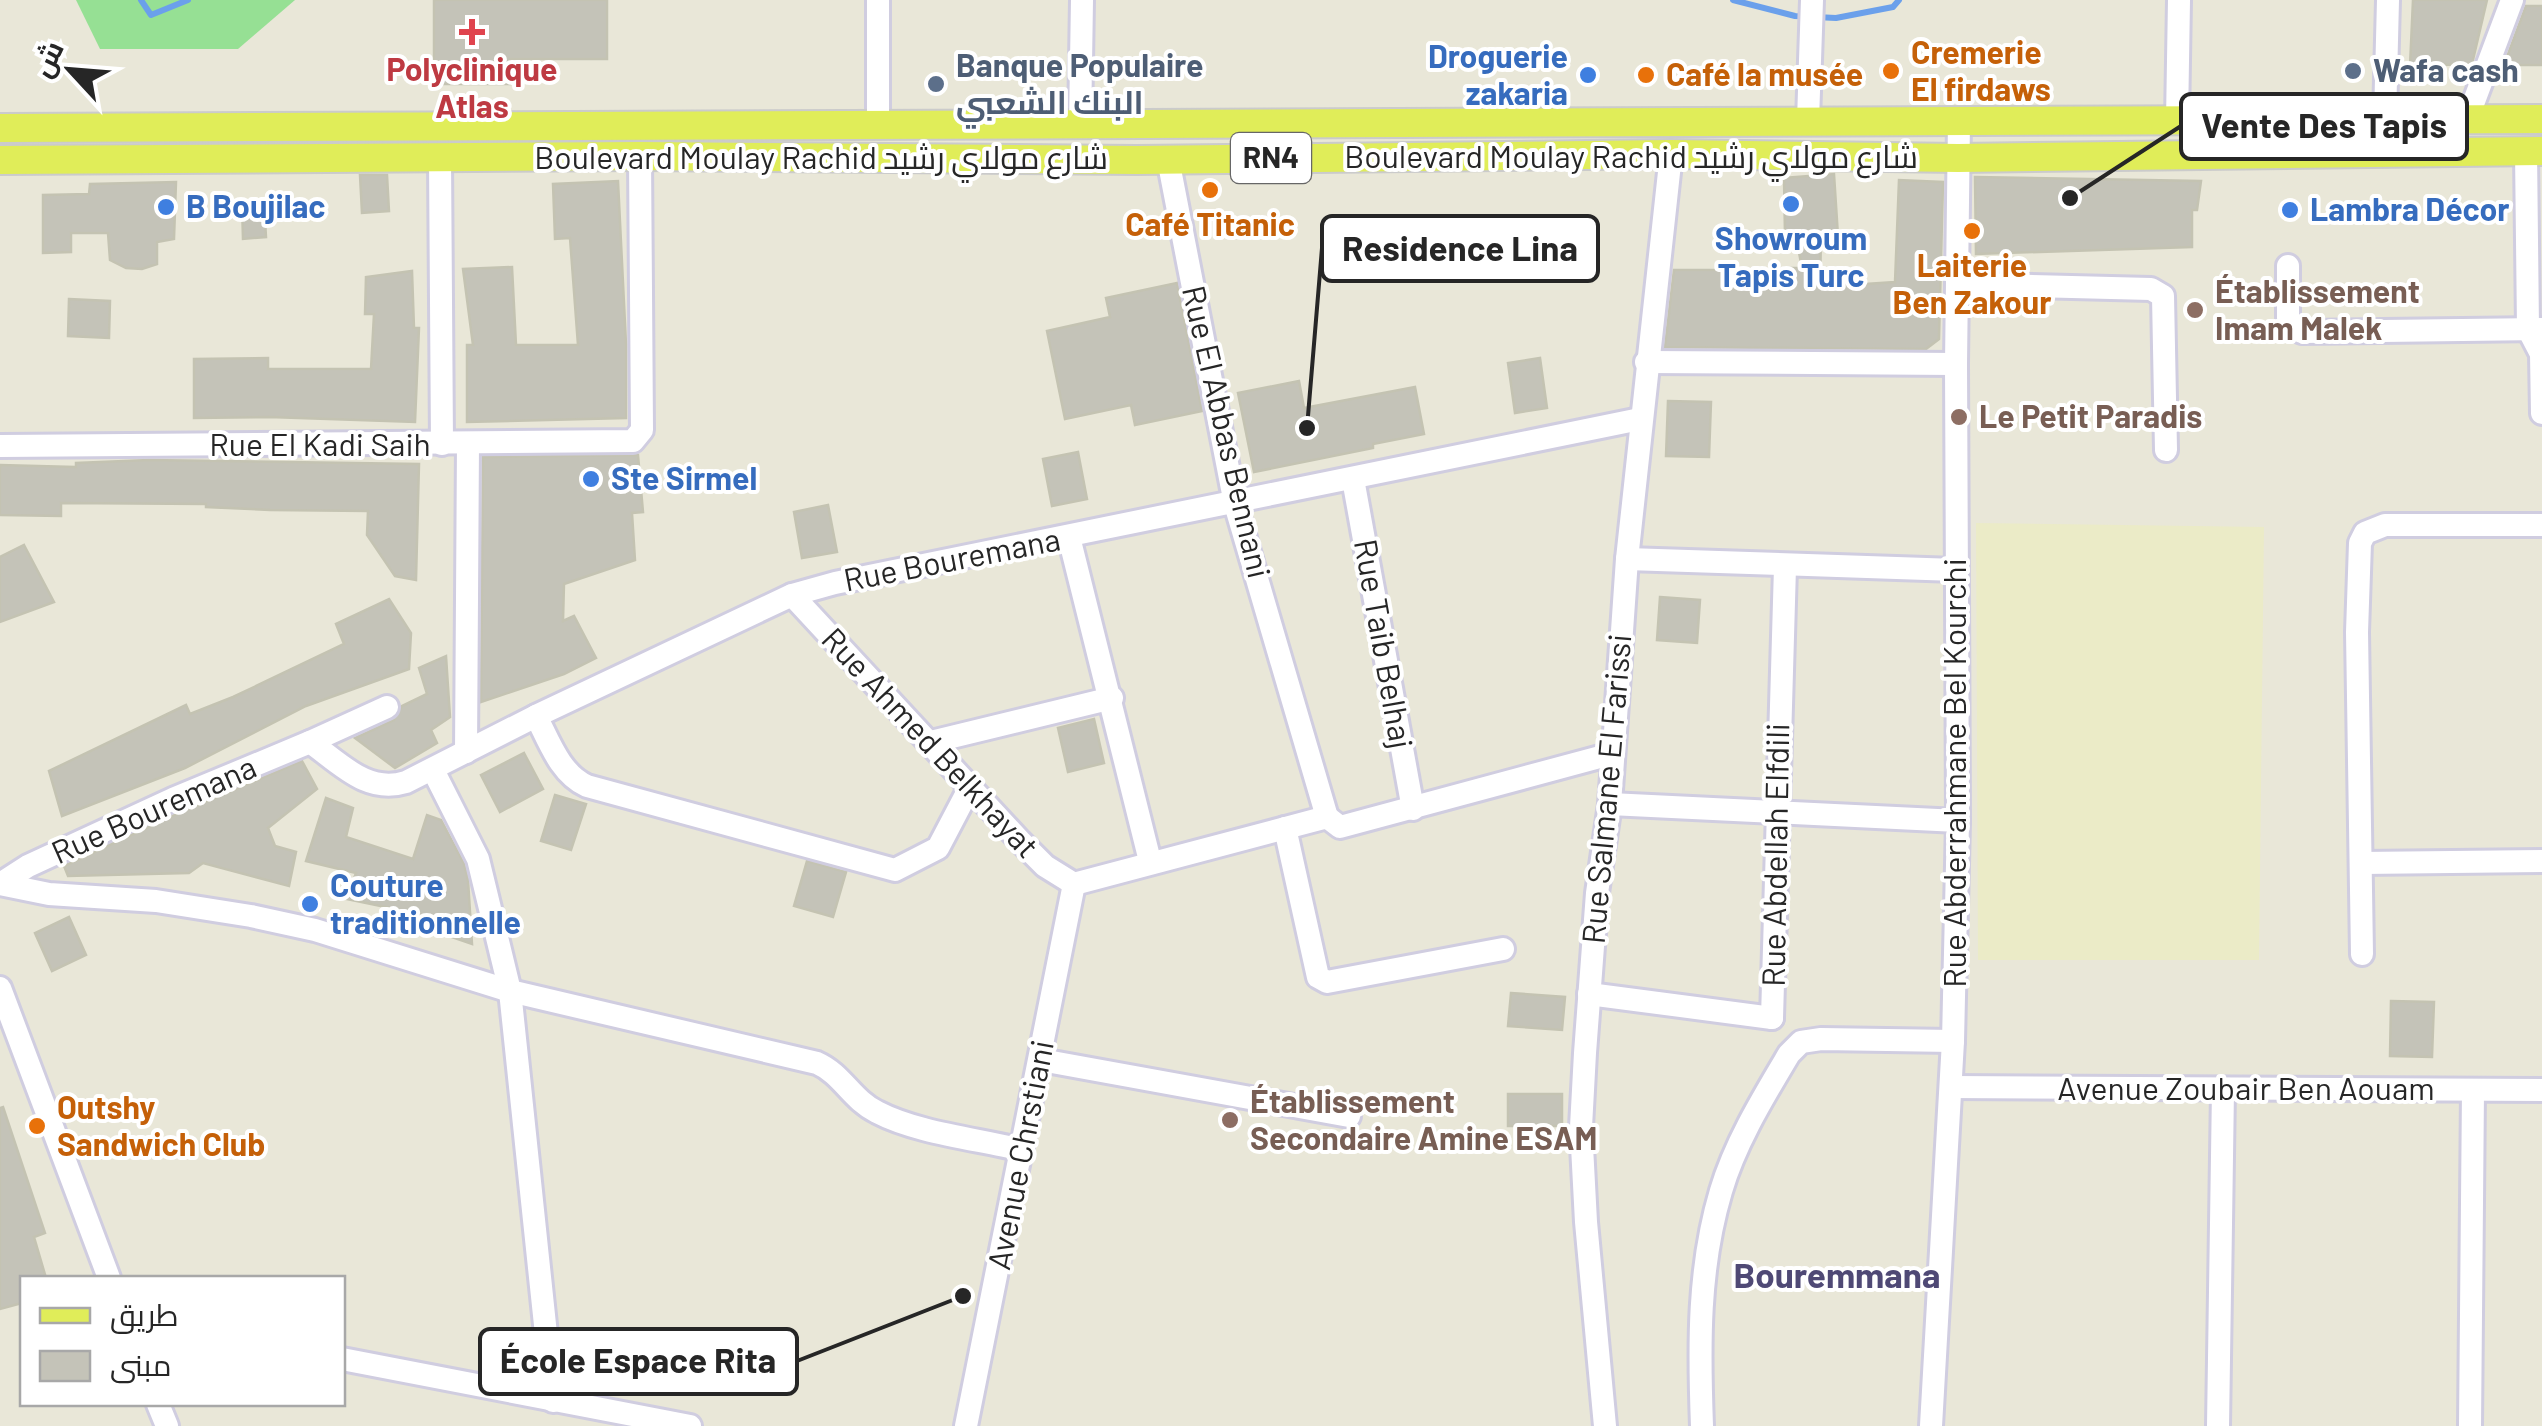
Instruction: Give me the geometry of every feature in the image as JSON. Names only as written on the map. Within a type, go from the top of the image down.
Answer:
[{"type":"main road","name":"Boulevard Moulay Rachid شارع مولاي رشيد","points":[[0,128],[2542,119]]},
{"type":"main road","name":"Boulevard Moulay Rachid شارع مولاي رشيد","points":[[0,160],[640,156],[1168,159],[1671,154],[1958,158],[2534,151]]},
{"type":"street","points":[[878,0],[878,126]]},
{"type":"street","points":[[1080,126],[1082,0]]},
{"type":"street","points":[[2177,120],[2179,0]]},
{"type":"street","points":[[2385,119],[2388,0]]},
{"type":"street","points":[[2467,120],[2512,0]]},
{"type":"street","points":[[1808,122],[1812,2]]},
{"type":"street","name":"Rue Abderrahmane Bel Kourchi","points":[[1931,1426],[1951,1087],[1958,820],[1958,120]]},
{"type":"street","points":[[2534,151],[2535,329],[2542,353],[2542,413]]},
{"type":"street","name":"Rue Salmane El Farissi","points":[[1605,1426],[1587,1241],[1581,1128],[1627,559],[1671,154]]},
{"type":"street","name":"Rue El Kadi Saih","points":[[0,446],[633,441],[642,430],[640,156]]},
{"type":"street","points":[[440,158],[442,444]]},
{"type":"street","name":"Rue El Abbas Bennani","points":[[1168,159],[1235,504],[1328,817]]},
{"type":"street","points":[[2288,266],[2288,318],[2292,328],[2302,332],[2535,329]]},
{"type":"street","points":[[1957,284],[2151,288],[2158,292],[2162,296],[2166,450]]},
{"type":"street","points":[[1646,362],[1956,364]]},
{"type":"street","name":"Rue Bouremana","points":[[310,742],[374,786],[390,787],[792,595],[1640,419]]},
{"type":"street","points":[[466,752],[468,443]]},
{"type":"street","name":"Rue Taib Belhaj","points":[[1353,479],[1413,809]]},
{"type":"street","points":[[2362,954],[2357,632],[2360,542],[2366,533],[2385,525],[2542,525]]},
{"type":"street","points":[[1070,537],[1150,861]]},
{"type":"street","points":[[1627,559],[1956,570]]},
{"type":"street","name":"Rue Abdellah Elfdili","points":[[1590,994],[1772,1018],[1785,567]]},
{"type":"street","name":"Rue Ahmed Belkhayat","points":[[792,595],[1046,866],[1074,884]]},
{"type":"street","points":[[931,742],[1112,698]]},
{"type":"street","name":"Rue Bouremana","points":[[0,884],[28,866],[173,799],[387,707]]},
{"type":"street","points":[[536,716],[575,781],[894,870],[938,848],[970,787]]},
{"type":"street","points":[[1074,884],[1328,817],[1340,828],[1611,754]]},
{"type":"street","points":[[432,770],[478,859],[510,991],[553,1401]]},
{"type":"street","points":[[1610,804],[1958,820]]},
{"type":"street","points":[[1285,828],[1318,977],[1322,980],[1503,949]]},
{"type":"street","points":[[2362,863],[2542,861]]},
{"type":"street","points":[[0,884],[49,894],[156,901],[314,930],[510,991],[816,1063],[834,1070],[857,1098],[883,1115],[1022,1150]]},
{"type":"street","name":"Avenue Chrstiani","points":[[966,1426],[1074,884]]},
{"type":"street","points":[[0,988],[6,1020],[108,1276]]},
{"type":"street","points":[[1772,1018],[1802,1042]]},
{"type":"street","points":[[1702,1426],[1699,1316],[1722,1188],[1789,1054],[1802,1042],[1844,1038],[1953,1041]]},
{"type":"street","points":[[1040,1060],[1349,1116]]},
{"type":"street","name":"Avenue Zoubair Ben Aouam","points":[[1951,1087],[2542,1090]]},
{"type":"street","points":[[2218,1426],[2222,1089]]},
{"type":"street","points":[[2470,1426],[2473,1090]]},
{"type":"street","points":[[345,1360],[553,1401],[630,1421],[690,1426]]},
{"type":"shaded area","points":[[1976,523],[2264,527],[2259,960],[1978,960]]},
{"type":"green space","points":[[76,0],[295,0],[238,49],[100,49]]},
{"type":"building","name":"Polyclinique Atlas","points":[[434,0],[607,0],[607,59],[510,59],[510,84],[434,84]]},
{"type":"building","points":[[2413,0],[2487,0],[2472,64],[2410,66]]},
{"type":"building","points":[[2526,6],[2542,6],[2542,65],[2504,65]]},
{"type":"building","points":[[1834,174],[1838,236],[1821,236],[1820,287],[1895,282],[1899,180],[1943,182],[1939,339],[1926,349],[1665,347],[1674,270],[1735,268],[1785,275],[1785,268],[1802,268],[1796,237],[1785,235],[1784,178]]},
{"type":"building","points":[[360,175],[387,175],[389,211],[362,213]]},
{"type":"building","points":[[1975,177],[2201,181],[2197,210],[2192,210],[2192,247],[1976,254]]},
{"type":"building","points":[[618,181],[626,418],[467,422],[467,345],[473,345],[463,269],[512,267],[516,345],[578,345],[570,238],[555,239],[553,184]]},
{"type":"building","points":[[176,182],[174,239],[157,242],[157,264],[142,269],[126,268],[110,260],[108,233],[71,233],[71,252],[43,253],[43,195],[89,194],[90,184]]},
{"type":"building","points":[[264,203],[266,237],[243,239],[242,205]]},
{"type":"building","points":[[412,271],[414,328],[419,328],[415,422],[194,418],[194,359],[268,358],[268,369],[371,369],[374,314],[365,314],[366,277]]},
{"type":"building","points":[[1177,283],[1202,411],[1135,425],[1131,405],[1065,419],[1047,331],[1110,317],[1106,298]]},
{"type":"building","points":[[69,299],[110,301],[109,338],[68,336]]},
{"type":"building","points":[[1540,358],[1547,408],[1515,413],[1508,363]]},
{"type":"building","points":[[1299,381],[1304,408],[1415,387],[1424,434],[1254,472],[1238,393]]},
{"type":"building","points":[[1668,401],[1711,402],[1709,457],[1666,456]]},
{"type":"building","points":[[1078,452],[1087,499],[1052,506],[1043,459]]},
{"type":"building","points":[[638,455],[643,512],[632,513],[635,560],[564,584],[563,621],[574,616],[596,658],[564,674],[481,702],[483,457]]},
{"type":"building","points":[[149,460],[419,464],[416,580],[395,576],[367,535],[368,511],[61,503],[61,516],[0,515],[0,465],[76,467],[76,463]]},
{"type":"building","points":[[828,505],[837,552],[802,558],[794,512]]},
{"type":"building","points":[[24,545],[54,602],[0,622],[0,557]]},
{"type":"building","points":[[1660,597],[1700,600],[1697,643],[1657,640]]},
{"type":"building","points":[[389,599],[411,633],[409,669],[306,706],[185,768],[62,816],[49,771],[186,705],[190,714],[344,644],[336,624]]},
{"type":"building","points":[[446,656],[450,717],[431,730],[437,743],[395,768],[355,738],[394,720],[402,706],[427,694],[419,668]]},
{"type":"building","points":[[1094,719],[1104,763],[1068,772],[1058,728]]},
{"type":"building","points":[[524,753],[543,789],[500,812],[481,775]]},
{"type":"building","points":[[302,761],[317,789],[268,828],[275,846],[296,852],[289,886],[203,863],[189,873],[68,876],[64,866]]},
{"type":"building","points":[[555,795],[586,804],[571,850],[541,841]]},
{"type":"building","points":[[326,798],[353,808],[346,837],[413,859],[427,815],[441,820],[468,880],[472,944],[399,919],[400,910],[347,899],[356,873],[306,861]]},
{"type":"building","points":[[807,861],[846,872],[833,917],[794,906]]},
{"type":"building","points":[[69,917],[86,955],[52,971],[35,933]]},
{"type":"building","points":[[1511,993],[1565,997],[1562,1030],[1508,1026]]},
{"type":"building","points":[[2391,1001],[2434,1002],[2432,1057],[2390,1056]]},
{"type":"building","points":[[1508,1094],[1562,1094],[1562,1126],[1508,1126]]},
{"type":"building","points":[[3,1107],[45,1233],[34,1237],[45,1276],[20,1276],[20,1304],[0,1309]]},
{"type":"waterway","points":[[141,0],[151,15],[188,0]]},
{"type":"waterway","points":[[1733,0],[1795,16],[1836,18],[1893,7],[1899,0]]},
{"type":"place","name":"Polyclinique Atlas","points":[[472,32]]},
{"type":"place","name":"Cremerie El firdaws","points":[[1891,71]]},
{"type":"place","name":"Wafa cash","points":[[2353,71]]},
{"type":"place","name":"Droguerie zakaria","points":[[1588,75]]},
{"type":"place","name":"Café la musée","points":[[1646,75]]},
{"type":"place","name":"Banque Populaire البنك الشعبي","points":[[936,84]]},
{"type":"place","name":"Café Titanic","points":[[1210,190]]},
{"type":"place","name":"Vente Des Tapis","points":[[2070,198]]},
{"type":"place","name":"Showroum Tapis Turc","points":[[1791,204]]},
{"type":"place","name":"B Boujilac","points":[[166,207]]},
{"type":"place","name":"Lambra Décor","points":[[2290,210]]},
{"type":"place","name":"Laiterie Ben Zakour","points":[[1972,231]]},
{"type":"place","name":"Établissement Imam Malek","points":[[2195,310]]},
{"type":"place","name":"Le Petit Paradis","points":[[1959,417]]},
{"type":"place","name":"Residence Lina","points":[[1307,428]]},
{"type":"place","name":"Ste Sirmel","points":[[591,479]]},
{"type":"place","name":"Couture traditionnelle","points":[[310,904]]},
{"type":"place","name":"Établissement Secondaire Amine ESAM","points":[[1230,1120]]},
{"type":"place","name":"Outshy Sandwich Club","points":[[37,1126]]},
{"type":"place","name":"École Espace Rita","points":[[963,1296]]},
{"type":"district","name":"Bouremmana","points":[[1837,1276]]}]
